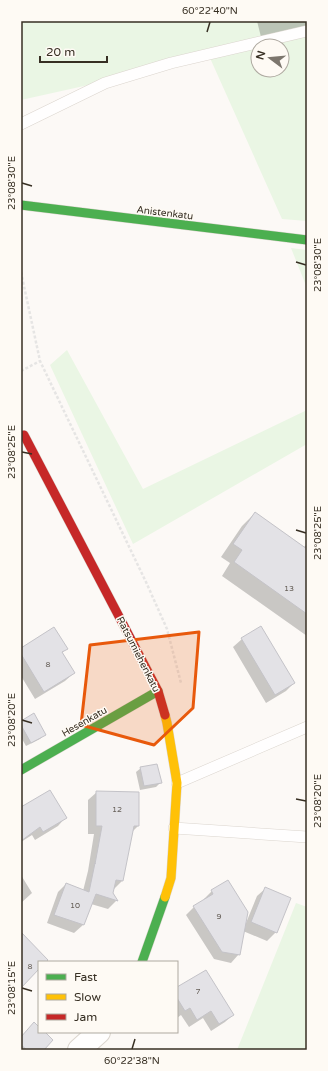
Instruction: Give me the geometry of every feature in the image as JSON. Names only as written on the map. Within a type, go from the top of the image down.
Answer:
[{"type":"street","name":"Anistenkatu","points":[[21,205],[307,240]]},
{"type":"street","name":"Ratsumiehenkatu","points":[[24,435],[158,691],[167,723],[177,783],[171,878],[142,961]]},
{"type":"street","name":"Hesenkatu","points":[[21,770],[158,691]]},
{"type":"street","points":[[79,1050],[98,1033]]},
{"type":"lane","points":[[21,124],[105,83],[171,63],[307,31]]},
{"type":"lane","points":[[177,783],[307,728]]},
{"type":"lane","points":[[174,828],[307,837]]},
{"type":"path","points":[[21,272],[40,361],[167,629],[182,690]]},
{"type":"path","points":[[21,371],[40,361]]},
{"type":"highlighted area","points":[[199,632],[193,708],[154,745],[81,725],[90,645]]},
{"type":"green space","points":[[21,21],[307,21],[307,221],[282,219],[210,58],[21,100]]},
{"type":"green space","points":[[291,248],[307,250],[307,288]]},
{"type":"green space","points":[[67,350],[143,489],[307,410],[307,444],[133,544],[50,365]]},
{"type":"green space","points":[[296,903],[307,907],[307,1050],[237,1050]]},
{"type":"building","points":[[255,512],[307,549],[307,614],[234,562],[242,550],[233,544]]},
{"type":"building","points":[[261,626],[295,683],[275,695],[241,638]]},
{"type":"building","points":[[54,627],[68,649],[62,652],[75,673],[44,692],[21,654],[21,648]]},
{"type":"building","points":[[34,713],[46,735],[31,743],[21,725],[21,721]]},
{"type":"building","points":[[157,764],[162,783],[144,786],[140,767]]},
{"type":"building","points":[[50,790],[67,818],[43,832],[40,827],[21,841],[21,807]]},
{"type":"building","points":[[96,791],[139,792],[139,826],[134,826],[123,881],[116,880],[113,893],[118,901],[96,894],[84,925],[54,915],[66,883],[89,892],[102,826],[96,826]]},
{"type":"building","points":[[228,880],[248,912],[240,955],[222,952],[193,906],[213,894],[211,890]]},
{"type":"building","points":[[265,887],[291,898],[277,933],[251,922]]},
{"type":"building","points":[[21,932],[48,960],[38,961],[38,970],[21,988]]},
{"type":"building","points":[[206,970],[234,1015],[219,1024],[211,1011],[197,1020],[190,1008],[185,1011],[178,1000],[178,986]]},
{"type":"building","points":[[34,1022],[38,1026],[38,1033],[46,1033],[53,1040],[44,1050],[27,1050],[21,1045],[21,1037]]},
{"type":"traffic: fast","points":[[21,205],[307,240]]},
{"type":"traffic: fast","points":[[21,770],[158,691]]},
{"type":"traffic: fast","points":[[142,961],[165,897]]},
{"type":"traffic: slow","points":[[165,715],[177,783],[171,878],[165,897]]},
{"type":"traffic: jam","points":[[24,435],[158,691],[165,715]]}]
